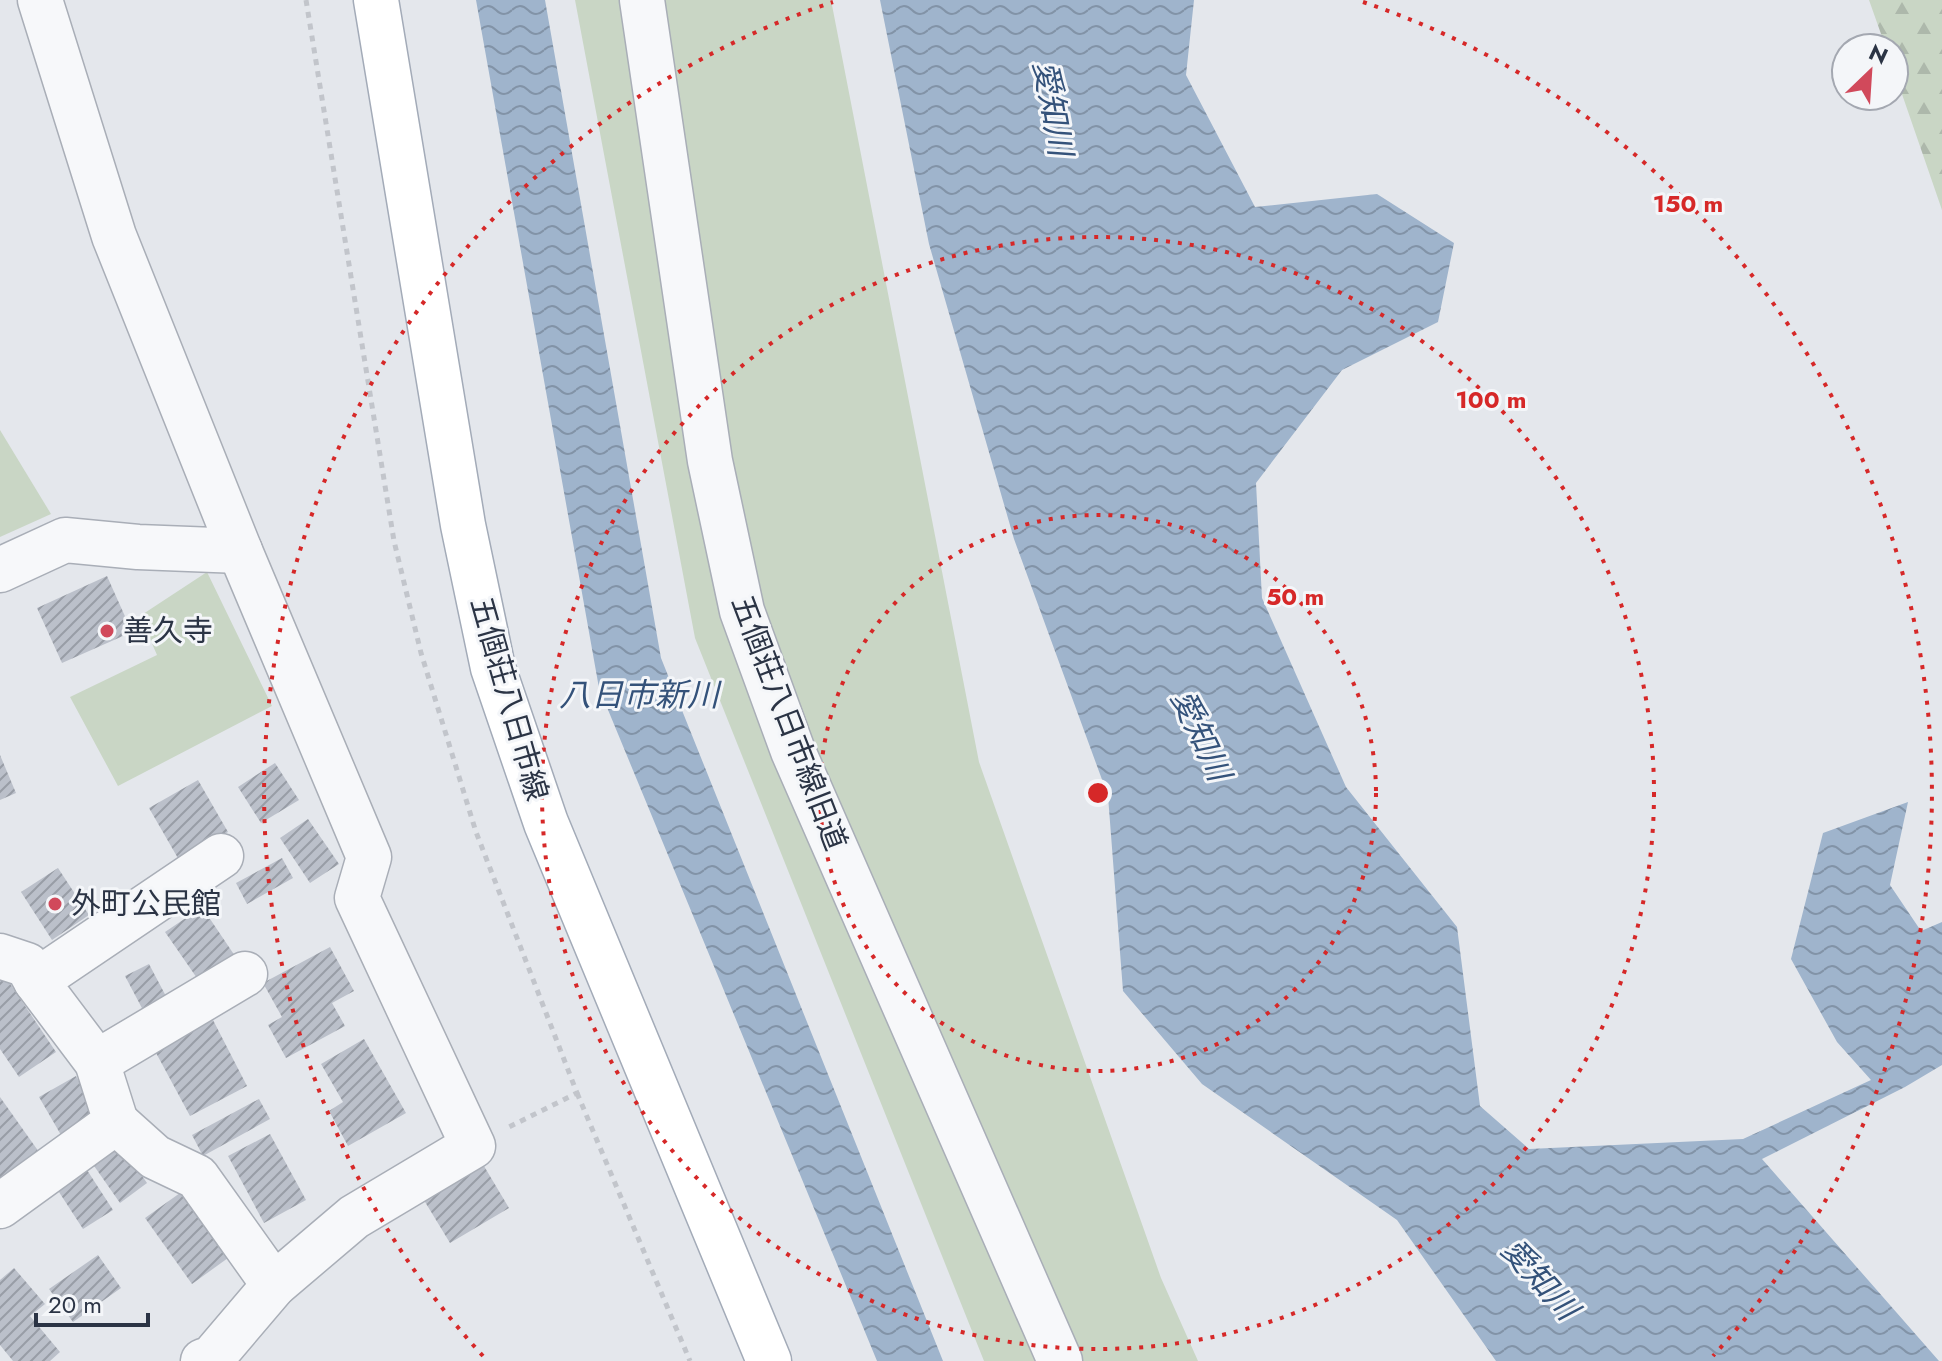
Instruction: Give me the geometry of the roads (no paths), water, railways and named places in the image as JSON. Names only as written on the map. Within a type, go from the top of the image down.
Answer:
[{"type":"main road","name":"五個荘八日市線","points":[[376,0],[463,525],[493,668],[546,823],[769,1361]]},
{"type":"street","points":[[40,0],[114,236],[240,551],[369,857],[357,898],[473,1146],[354,1217],[274,1285],[212,1358],[203,1361]]},
{"type":"street","name":"五個荘八日市線旧道","points":[[642,0],[710,461],[742,611],[793,751],[1060,1361]]},
{"type":"street","points":[[0,570],[65,540],[138,547],[240,551]]},
{"type":"street","points":[[36,981],[221,856]]},
{"type":"street","points":[[0,956],[27,965],[97,1062],[116,1122],[155,1157],[197,1177],[274,1285]]},
{"type":"street","points":[[97,1062],[245,974]]},
{"type":"street","points":[[0,1206],[116,1122]]},
{"type":"water","name":"八日市新川","points":[[476,0],[545,0],[661,658],[943,1361],[877,1361],[599,688]]},
{"type":"water","name":"愛知川","points":[[880,0],[1194,0],[1186,75],[1255,207],[1377,194],[1454,243],[1438,322],[1342,370],[1256,483],[1262,598],[1346,787],[1457,927],[1480,1106],[1529,1149],[1743,1139],[1871,1080],[1837,1042],[1791,959],[1823,833],[1908,802],[1890,885],[1921,931],[1942,922],[1942,1065],[1762,1159],[1939,1361],[1496,1361],[1397,1220],[1202,1084],[1123,991],[1108,796],[1014,539],[929,244]]},
{"type":"place","name":"善久寺","points":[[107,631]]},
{"type":"place","name":"外町公民館","points":[[55,904]]}]
